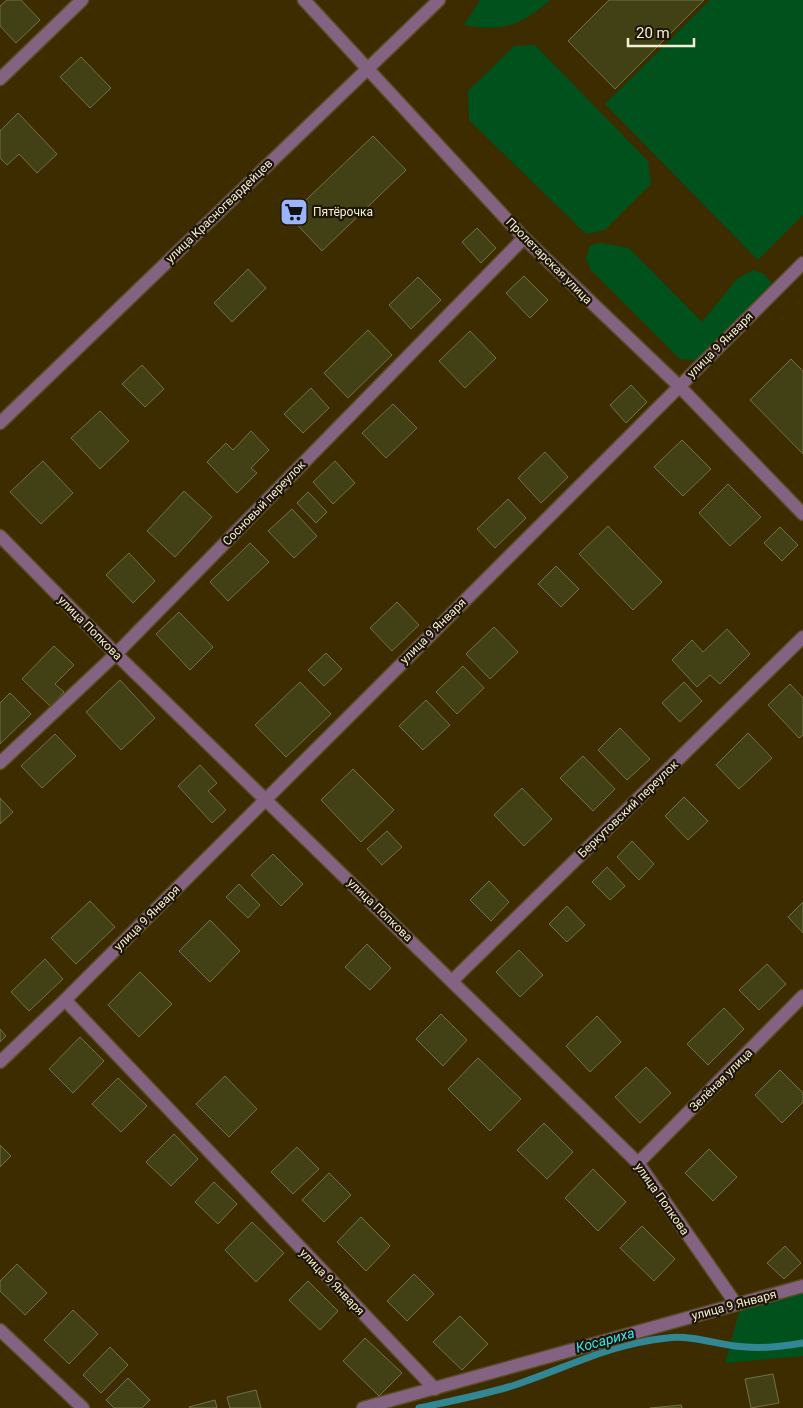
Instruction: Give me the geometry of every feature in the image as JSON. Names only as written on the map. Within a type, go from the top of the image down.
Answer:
[{"type":"street","points":[[0,79],[82,0]]},
{"type":"street","name":"Пролетарская улица","points":[[304,0],[524,238],[679,386],[803,514]]},
{"type":"street","name":"улица Красногвардейцев","points":[[0,423],[439,0]]},
{"type":"street","name":"Сосновый переулок","points":[[0,763],[116,654],[524,238]]},
{"type":"street","name":"улица 9 Января","points":[[0,1062],[65,1000],[803,263]]},
{"type":"street","name":"улица Попкова","points":[[0,536],[116,654],[638,1164],[736,1304]]},
{"type":"street","name":"Беркутовский переулок","points":[[452,981],[803,637]]},
{"type":"street","name":"Зелёная улица","points":[[638,1164],[803,996]]},
{"type":"street","name":"улица 9 Января","points":[[65,1000],[435,1389]]},
{"type":"street","name":"улица 9 Января","points":[[363,1408],[803,1286]]},
{"type":"street","points":[[0,1330],[82,1408]]},
{"type":"green space","points":[[480,0],[550,0],[530,16],[510,25],[489,28],[464,25]]},
{"type":"green space","points":[[710,0],[803,0],[803,215],[758,260],[605,104]]},
{"type":"green space","points":[[535,45],[648,161],[651,184],[605,230],[586,234],[469,120],[468,91],[514,46]]},
{"type":"green space","points":[[602,243],[629,248],[702,322],[737,279],[753,270],[764,274],[772,284],[697,360],[680,359],[590,269],[586,258],[590,245]]},
{"type":"green space","points":[[803,1292],[803,1356],[725,1363],[740,1309]]},
{"type":"building","points":[[7,0],[21,0],[40,20],[16,43],[0,26],[0,6]]},
{"type":"building","points":[[609,0],[704,0],[615,89],[568,41]]},
{"type":"building","points":[[81,57],[111,88],[90,108],[60,77]]},
{"type":"building","points":[[18,113],[57,154],[37,173],[19,154],[7,165],[0,158],[0,131]]},
{"type":"building","points":[[373,136],[406,170],[322,251],[289,216]]},
{"type":"building","points":[[477,228],[496,248],[481,263],[462,242]]},
{"type":"building","points":[[248,269],[266,288],[232,322],[214,303]]},
{"type":"building","points":[[524,276],[548,300],[530,318],[506,293]]},
{"type":"building","points":[[418,277],[441,300],[411,329],[389,305]]},
{"type":"building","points":[[368,330],[392,355],[348,398],[324,373]]},
{"type":"building","points":[[470,331],[496,358],[465,388],[439,361]]},
{"type":"building","points":[[791,359],[803,371],[803,454],[750,400]]},
{"type":"building","points":[[142,365],[164,389],[145,407],[122,384]]},
{"type":"building","points":[[631,385],[647,402],[626,423],[610,405]]},
{"type":"building","points":[[311,388],[329,408],[303,433],[284,414]]},
{"type":"building","points":[[393,404],[417,428],[386,458],[362,433]]},
{"type":"building","points":[[100,411],[129,441],[100,469],[71,438]]},
{"type":"building","points":[[251,431],[269,450],[251,468],[257,473],[237,493],[207,462],[226,443],[233,450]]},
{"type":"building","points":[[682,440],[711,469],[683,496],[654,467]]},
{"type":"building","points":[[545,452],[568,477],[541,503],[518,478]]},
{"type":"building","points":[[43,461],[73,493],[41,524],[10,492]]},
{"type":"building","points":[[335,461],[355,483],[333,504],[313,482]]},
{"type":"building","points":[[728,484],[761,517],[730,546],[699,513]]},
{"type":"building","points":[[184,491],[212,517],[175,557],[147,531]]},
{"type":"building","points":[[308,492],[327,512],[316,523],[297,503]]},
{"type":"building","points":[[508,499],[526,518],[495,548],[477,529]]},
{"type":"building","points":[[292,509],[317,536],[294,558],[268,531]]},
{"type":"building","points":[[608,526],[662,582],[633,610],[579,554]]},
{"type":"building","points":[[780,527],[798,545],[782,561],[764,543]]},
{"type":"building","points":[[250,543],[269,562],[228,601],[210,582]]},
{"type":"building","points":[[129,553],[155,581],[133,603],[106,575]]},
{"type":"building","points":[[556,566],[579,589],[561,607],[538,584]]},
{"type":"building","points":[[397,602],[419,625],[392,651],[370,628]]},
{"type":"building","points":[[179,612],[213,647],[190,670],[156,634]]},
{"type":"building","points":[[494,627],[518,652],[490,679],[466,654]]},
{"type":"building","points":[[727,629],[750,654],[720,684],[710,675],[697,687],[672,660],[692,640],[703,652]]},
{"type":"building","points":[[54,646],[74,665],[55,684],[64,692],[51,707],[22,679]]},
{"type":"building","points":[[326,653],[342,669],[324,686],[308,670]]},
{"type":"building","points":[[463,666],[484,688],[457,714],[436,692]]},
{"type":"building","points":[[120,680],[155,718],[121,750],[86,712]]},
{"type":"building","points":[[300,682],[331,714],[286,757],[255,725]]},
{"type":"building","points":[[684,682],[702,701],[680,722],[662,703]]},
{"type":"building","points":[[790,684],[803,698],[803,735],[799,738],[768,705]]},
{"type":"building","points":[[10,693],[31,714],[0,744],[0,703]]},
{"type":"building","points":[[426,700],[450,725],[423,750],[399,726]]},
{"type":"building","points":[[620,728],[650,759],[627,780],[598,750]]},
{"type":"building","points":[[748,733],[772,758],[739,789],[716,765]]},
{"type":"building","points":[[55,734],[76,756],[42,788],[21,766]]},
{"type":"building","points":[[583,756],[615,789],[593,811],[560,778]]},
{"type":"building","points":[[200,765],[217,783],[208,791],[226,810],[212,823],[178,786]]},
{"type":"building","points":[[353,769],[394,810],[361,842],[321,800]]},
{"type":"building","points":[[522,788],[552,819],[524,846],[494,815]]},
{"type":"building","points":[[684,797],[708,821],[688,840],[665,816]]},
{"type":"building","points":[[0,798],[13,812],[0,824]]},
{"type":"building","points":[[387,831],[402,847],[382,865],[367,849]]},
{"type":"building","points":[[632,841],[654,864],[639,880],[617,857]]},
{"type":"building","points":[[273,854],[303,884],[281,906],[251,875]]},
{"type":"building","points":[[607,867],[625,886],[610,900],[592,882]]},
{"type":"building","points":[[489,881],[509,902],[491,921],[470,900]]},
{"type":"building","points":[[239,884],[260,905],[248,918],[226,897]]},
{"type":"building","points":[[90,901],[115,927],[76,964],[51,938]]},
{"type":"building","points":[[803,902],[803,933],[788,917]]},
{"type":"building","points":[[567,906],[585,925],[567,942],[549,924]]},
{"type":"building","points":[[210,920],[240,951],[210,982],[179,951]]},
{"type":"building","points":[[367,944],[391,968],[370,990],[345,967]]},
{"type":"building","points":[[519,950],[543,975],[520,997],[496,972]]},
{"type":"building","points":[[45,959],[63,979],[29,1011],[11,992]]},
{"type":"building","points":[[767,964],[786,984],[759,1010],[739,990]]},
{"type":"building","points":[[140,972],[172,1004],[139,1037],[108,1005]]},
{"type":"building","points":[[724,1008],[744,1029],[708,1065],[687,1044]]},
{"type":"building","points":[[441,1014],[467,1040],[443,1066],[416,1039]]},
{"type":"building","points":[[597,1016],[621,1042],[590,1072],[566,1046]]},
{"type":"building","points":[[0,1029],[6,1036],[0,1042]]},
{"type":"building","points":[[80,1037],[104,1061],[73,1093],[49,1069]]},
{"type":"building","points":[[478,1058],[521,1099],[490,1131],[448,1089]]},
{"type":"building","points":[[646,1067],[671,1093],[640,1123],[615,1097]]},
{"type":"building","points":[[780,1070],[803,1093],[803,1102],[782,1123],[755,1095]]},
{"type":"building","points":[[225,1076],[257,1109],[229,1137],[196,1104]]},
{"type":"building","points":[[118,1078],[147,1106],[121,1132],[92,1104]]},
{"type":"building","points":[[544,1123],[573,1152],[547,1179],[517,1150]]},
{"type":"building","points":[[174,1134],[198,1159],[171,1186],[146,1162]]},
{"type":"building","points":[[0,1145],[11,1156],[0,1167]]},
{"type":"building","points":[[297,1147],[319,1169],[293,1194],[271,1172]]},
{"type":"building","points":[[709,1149],[737,1177],[713,1201],[685,1173]]},
{"type":"building","points":[[593,1169],[626,1202],[598,1231],[565,1198]]},
{"type":"building","points":[[329,1173],[351,1195],[324,1222],[302,1200]]},
{"type":"building","points":[[214,1182],[237,1204],[218,1224],[195,1202]]},
{"type":"building","points":[[361,1217],[390,1246],[366,1271],[337,1242]]},
{"type":"building","points":[[252,1222],[284,1253],[256,1282],[225,1250]]},
{"type":"building","points":[[642,1226],[675,1259],[654,1281],[620,1248]]},
{"type":"building","points":[[785,1246],[801,1263],[784,1279],[767,1263]]},
{"type":"building","points":[[17,1264],[47,1293],[25,1315],[0,1291],[0,1281]]},
{"type":"building","points":[[414,1274],[434,1294],[407,1321],[387,1301]]},
{"type":"building","points":[[308,1281],[338,1311],[320,1330],[289,1300]]},
{"type":"building","points":[[73,1310],[98,1334],[69,1364],[44,1340]]},
{"type":"building","points":[[460,1316],[488,1344],[462,1370],[433,1342]]},
{"type":"building","points":[[365,1338],[402,1373],[379,1396],[343,1361]]},
{"type":"building","points":[[110,1347],[128,1365],[101,1393],[83,1375]]},
{"type":"building","points":[[773,1374],[779,1403],[751,1408],[745,1379]]},
{"type":"building","points":[[128,1378],[150,1400],[142,1408],[114,1408],[106,1400]]},
{"type":"building","points":[[256,1390],[261,1408],[230,1408],[227,1397]]},
{"type":"building","points":[[215,1400],[217,1408],[189,1407]]},
{"type":"building","points":[[681,1405],[682,1408],[650,1408]]},
{"type":"waterway","name":"Косариха","points":[[419,1408],[503,1389],[590,1357],[626,1345],[646,1341],[676,1337],[752,1347],[803,1343]]},
{"type":"place","name":"Пятёрочка","points":[[294,212]]}]
